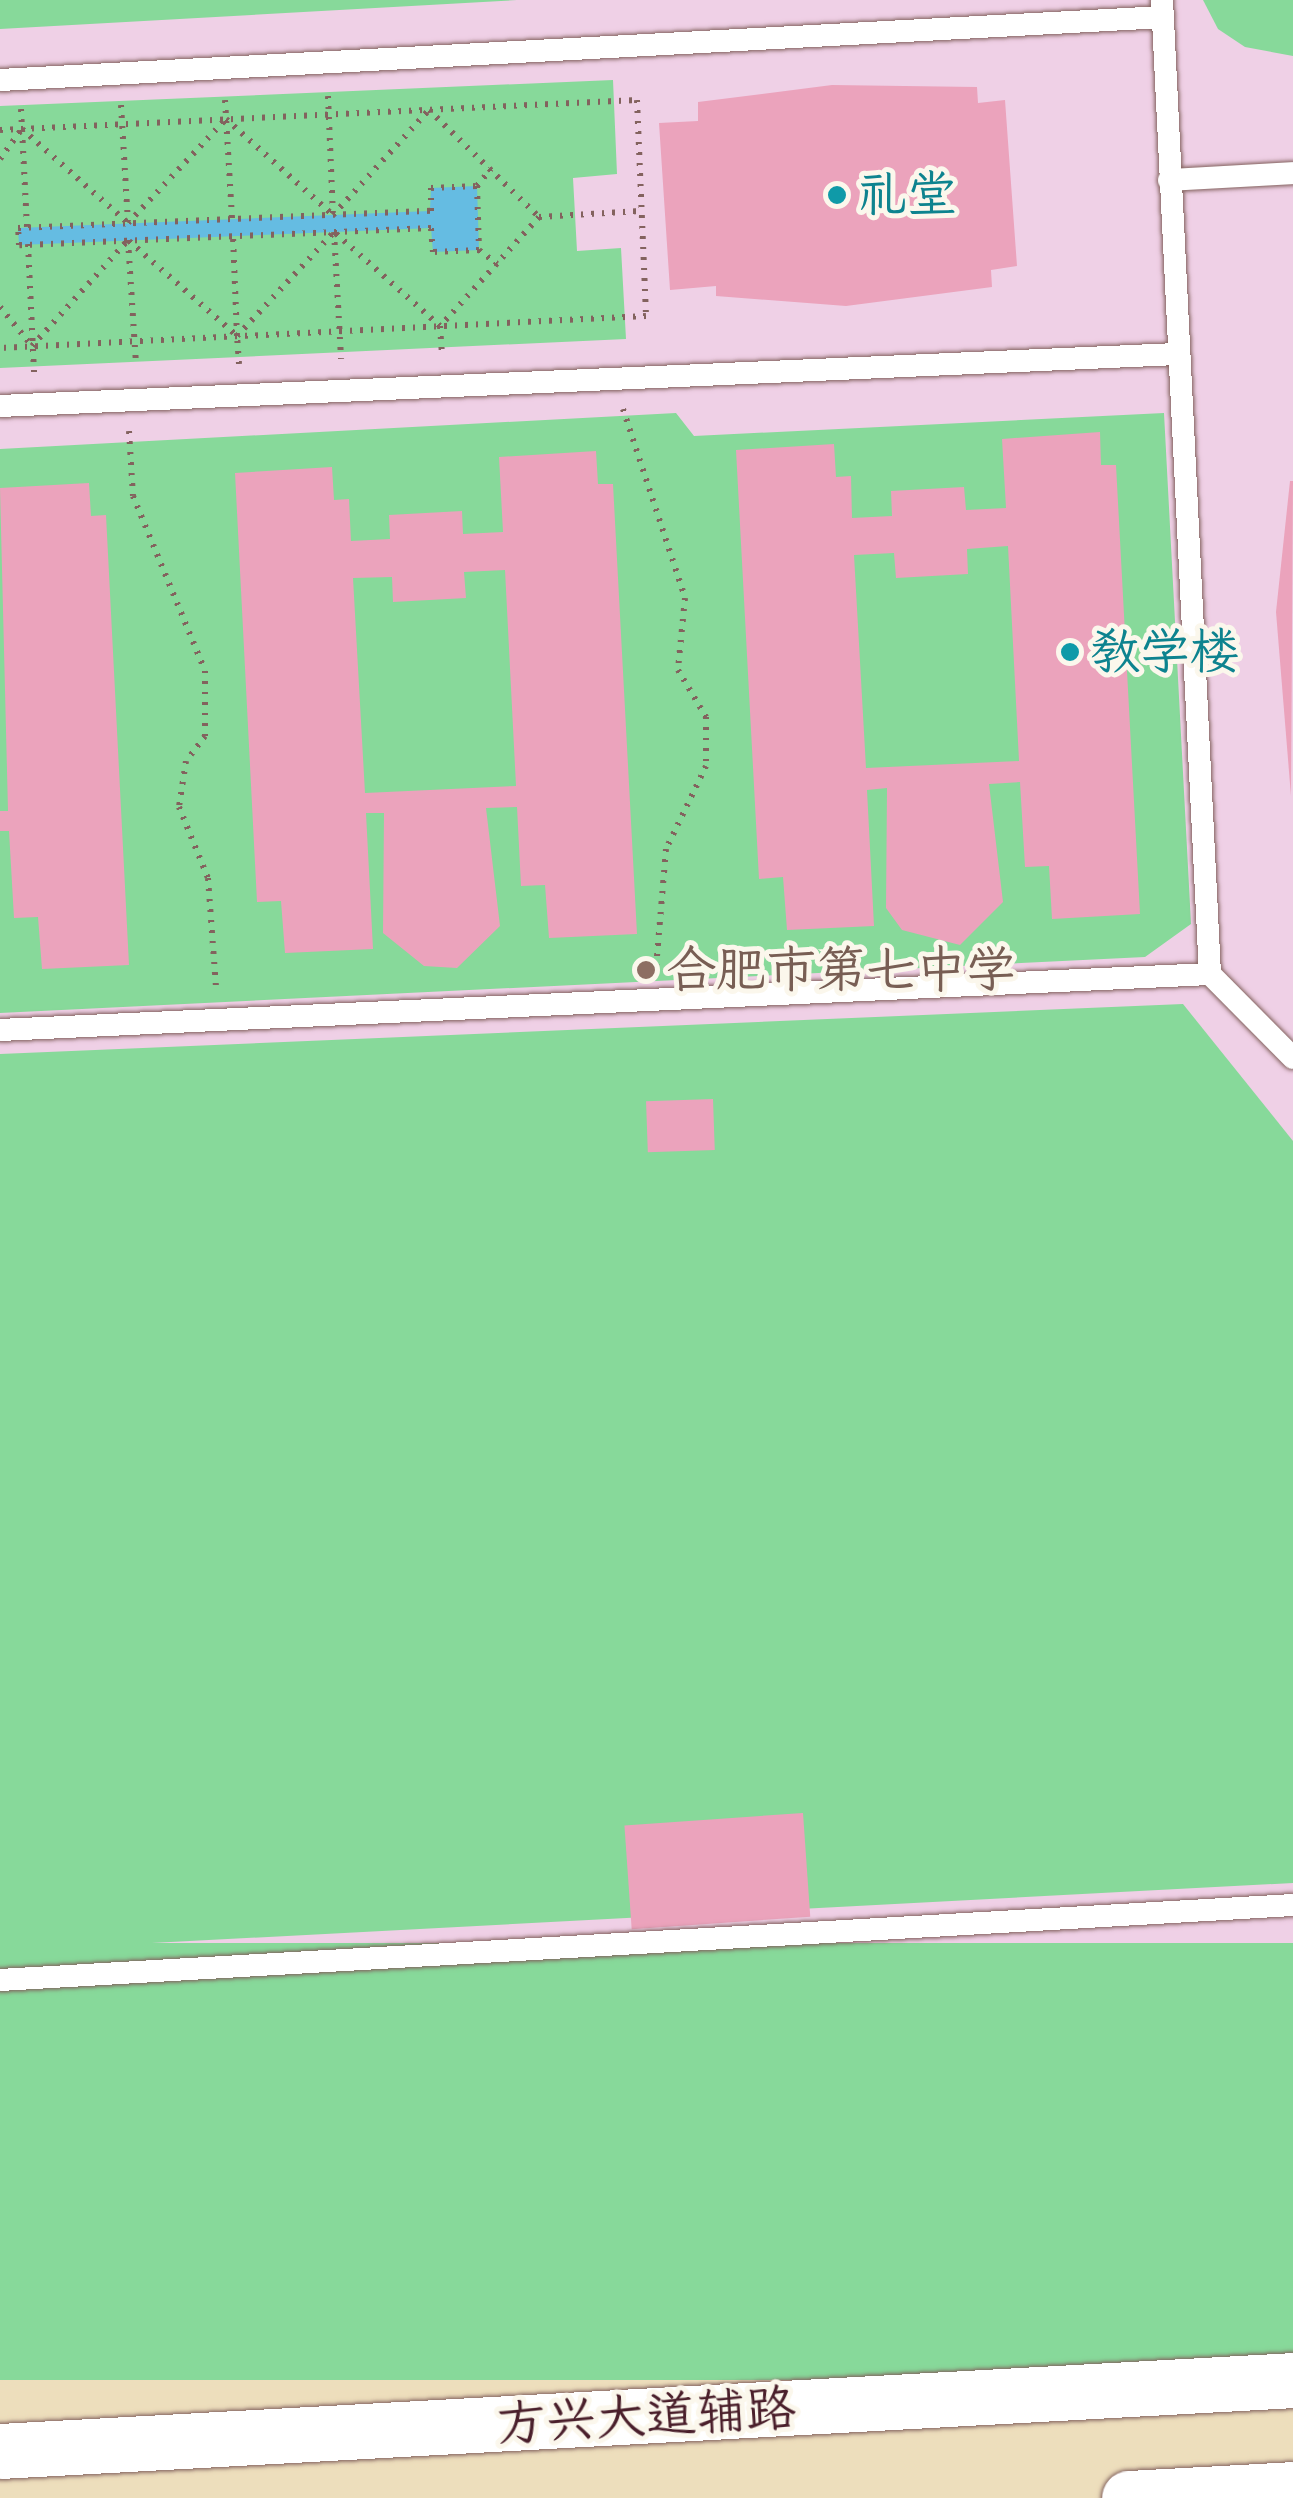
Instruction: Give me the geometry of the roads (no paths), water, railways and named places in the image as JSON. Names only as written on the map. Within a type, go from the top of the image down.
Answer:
[{"type":"main road","name":"方兴大道辅路","points":[[0,2451],[1293,2380]]},
{"type":"main road","points":[[1130,2498],[1293,2489]]},
{"type":"lane","points":[[10,80],[1162,8],[1210,974],[1293,1058]]},
{"type":"lane","points":[[1169,180],[1293,173]]},
{"type":"lane","points":[[0,406],[1178,354]]},
{"type":"lane","points":[[0,1030],[1210,974]]},
{"type":"lane","points":[[0,1980],[1293,1905]]},
{"type":"water","points":[[477,186],[479,250],[433,252],[431,228],[19,245],[18,228],[430,211],[431,188]]},
{"type":"place","name":"礼堂","points":[[837,195]]},
{"type":"place","name":"教学楼","points":[[1070,652]]},
{"type":"place","name":"合肥市第七中学","points":[[646,970]]}]
